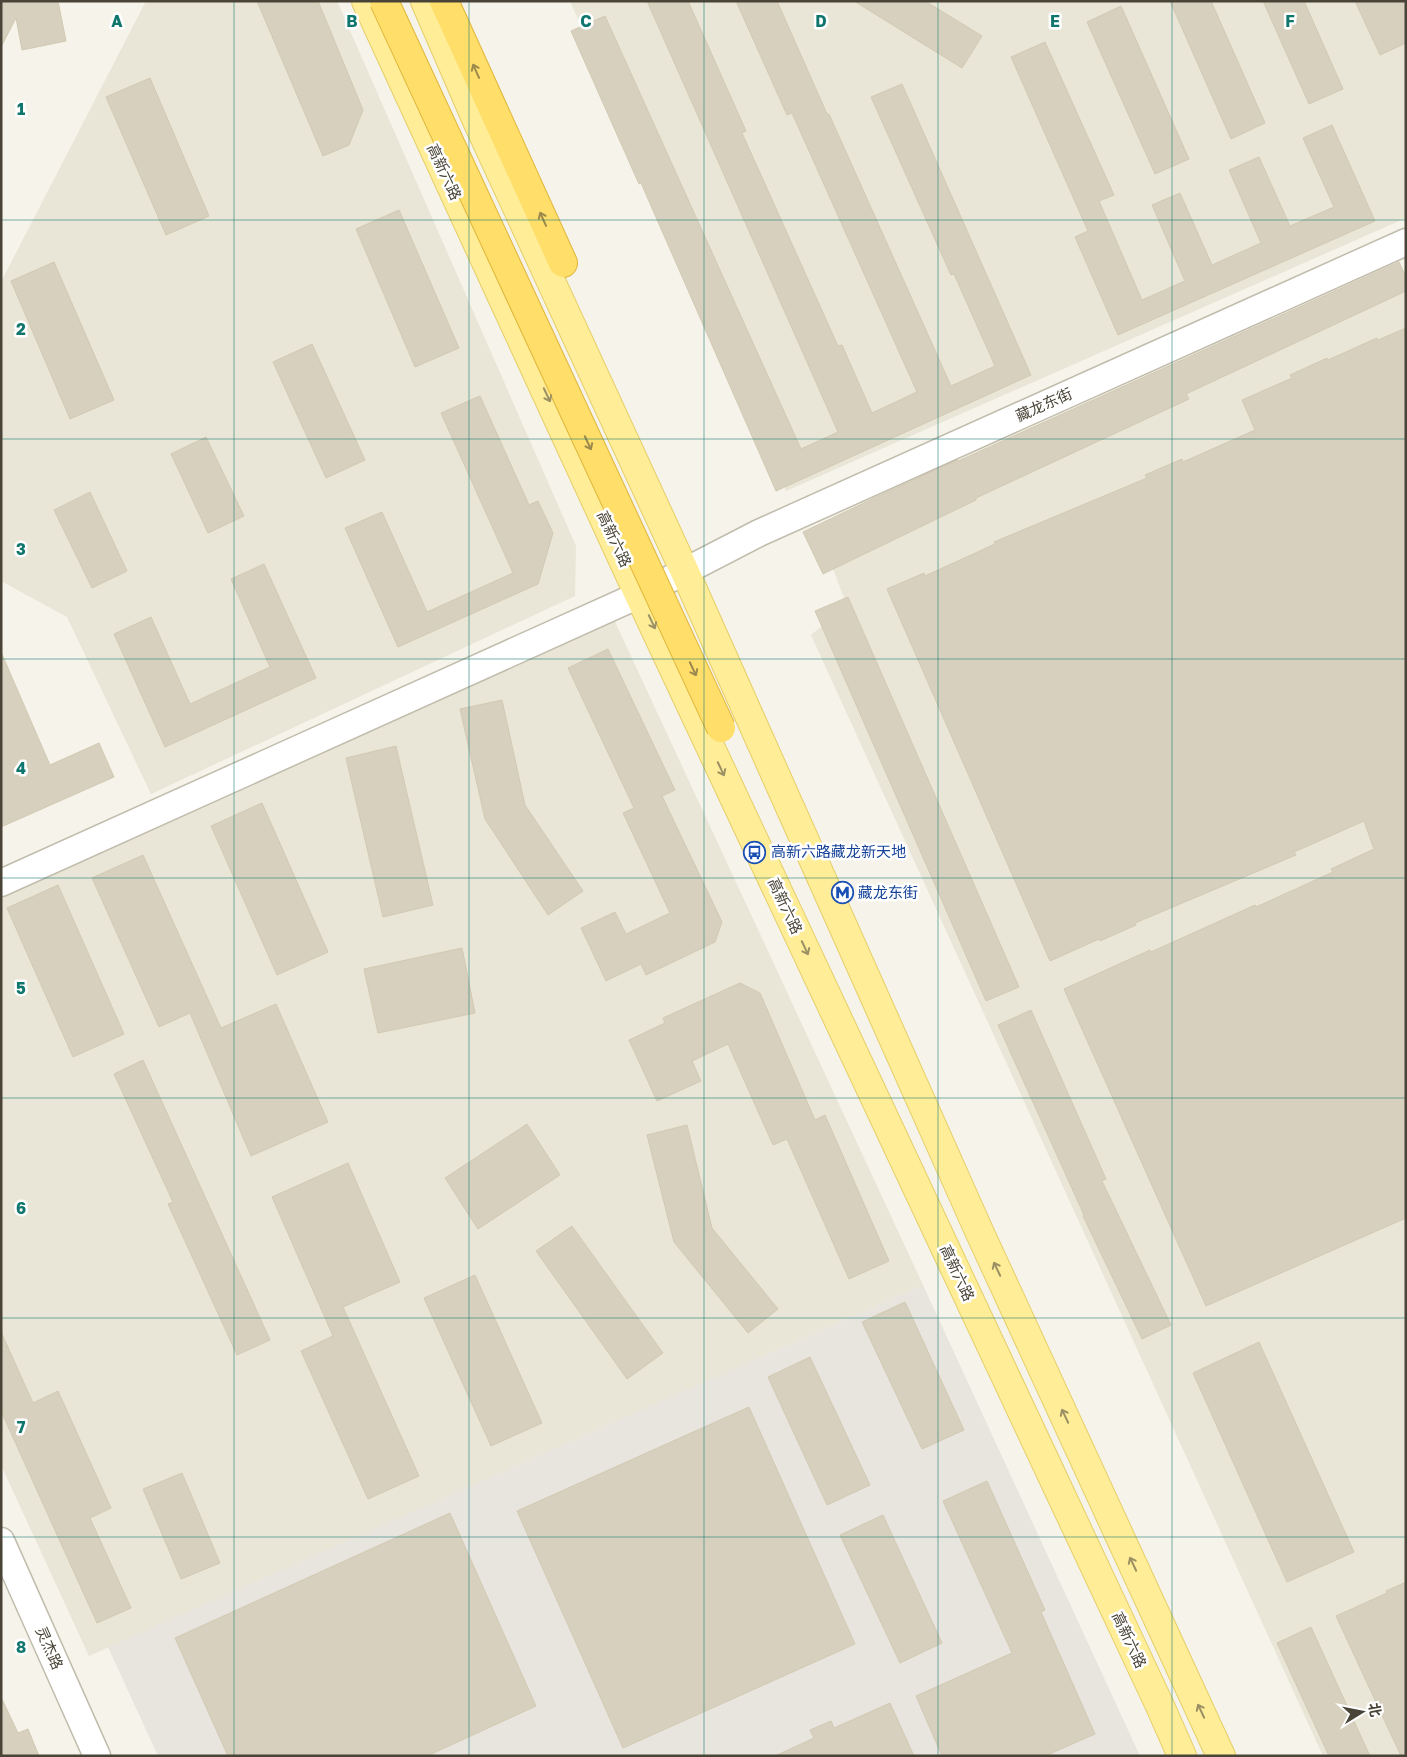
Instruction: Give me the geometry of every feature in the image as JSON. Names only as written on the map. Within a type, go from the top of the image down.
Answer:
[{"type":"highway","points":[[365,1],[384,27],[434,110]]},
{"type":"highway","points":[[384,1],[721,728]]},
{"type":"highway","points":[[444,1],[563,264]]},
{"type":"main road","name":"高新六路","points":[[365,1],[639,595],[1182,1756]]},
{"type":"main road","points":[[425,1],[477,121],[685,572],[979,1231],[1221,1756]]},
{"type":"street","name":"藏龙东街","points":[[1,883],[639,595],[759,533],[1406,242]]},
{"type":"street","name":"灵杰路","points":[[1,1541],[97,1756]]},
{"type":"shaded area","points":[[146,1],[337,1],[576,546],[575,596],[151,794],[67,617],[1,581],[1,282]]},
{"type":"shaded area","points":[[570,1],[1406,1],[1406,218],[786,491]]},
{"type":"shaded area","points":[[1406,278],[1406,1756],[1323,1756],[811,635],[847,606],[821,537]]},
{"type":"shaded area","points":[[610,611],[923,1285],[89,1656],[1,1465],[1,890]]},
{"type":"shaded area","points":[[923,1285],[1140,1756],[158,1756],[108,1647]]},
{"type":"building","points":[[1,1],[58,1],[66,41],[22,50],[16,18],[1,47]]},
{"type":"building","points":[[257,1],[318,1],[363,110],[349,145],[323,156]]},
{"type":"building","points":[[647,1],[688,1],[746,131],[742,133],[838,346],[842,345],[872,413],[917,392],[792,113],[787,115],[736,1],[777,1],[951,386],[995,366],[954,274],[951,275],[871,97],[902,84],[1031,375],[776,491],[641,183],[639,184],[571,31],[605,16],[801,449],[838,432]]},
{"type":"building","points":[[854,1],[925,1],[982,36],[962,68]]},
{"type":"building","points":[[1170,1],[1211,1],[1265,123],[1231,139]]},
{"type":"building","points":[[1263,1],[1304,1],[1343,89],[1309,104]]},
{"type":"building","points":[[1355,1],[1406,1],[1406,43],[1380,55]]},
{"type":"building","points":[[1121,6],[1189,159],[1155,174],[1087,22]]},
{"type":"building","points":[[1045,42],[1114,195],[1099,201],[1142,300],[1185,281],[1152,205],[1180,193],[1212,265],[1261,243],[1229,170],[1259,157],[1290,226],[1334,207],[1303,138],[1332,125],[1375,221],[1118,335],[1075,237],[1088,231],[1011,57]]},
{"type":"building","points":[[150,78],[209,216],[166,235],[106,97]]},
{"type":"building","points":[[399,210],[459,348],[415,367],[356,229]]},
{"type":"building","points":[[54,262],[114,400],[70,419],[11,281]]},
{"type":"building","points":[[1399,262],[1406,277],[1406,291],[1186,394],[1189,399],[976,498],[976,500],[823,574],[803,532],[957,460]]},
{"type":"building","points":[[1406,328],[1406,1218],[1206,1306],[1064,989],[1333,872],[1331,869],[1374,849],[1364,821],[1294,852],[1296,855],[1050,961],[887,589],[924,573],[925,576],[995,544],[994,542],[1147,478],[1145,475],[1182,459],[1183,462],[1255,430],[1242,400],[1292,378],[1290,375],[1327,358],[1328,360],[1377,338],[1378,340]]},
{"type":"building","points":[[312,344],[365,460],[326,478],[273,362]]},
{"type":"building","points":[[480,396],[529,505],[538,501],[553,533],[538,584],[398,647],[345,528],[382,512],[427,612],[513,573],[441,413]]},
{"type":"building","points":[[206,437],[244,516],[208,533],[171,454]]},
{"type":"building","points":[[90,492],[127,571],[92,588],[54,510]]},
{"type":"building","points":[[264,564],[316,678],[165,747],[114,634],[151,617],[190,704],[270,667],[231,579]]},
{"type":"building","points":[[848,597],[1019,987],[986,1001],[815,611]]},
{"type":"building","points":[[608,649],[675,790],[662,796],[722,922],[715,942],[646,975],[641,964],[606,981],[581,928],[615,912],[626,934],[670,913],[623,813],[634,808],[568,668]]},
{"type":"building","points":[[1,652],[50,765],[99,743],[114,777],[1,827]]},
{"type":"building","points":[[502,700],[525,805],[583,891],[548,915],[485,819],[460,709]]},
{"type":"building","points":[[396,746],[433,905],[383,917],[346,758]]},
{"type":"building","points":[[262,803],[328,952],[277,975],[211,826]]},
{"type":"building","points":[[143,855],[221,1028],[276,1004],[328,1122],[251,1156],[190,1013],[159,1027],[92,878]]},
{"type":"building","points":[[58,885],[124,1034],[73,1057],[7,908]]},
{"type":"building","points":[[462,948],[475,1013],[378,1033],[364,969]]},
{"type":"building","points":[[740,983],[760,993],[815,1120],[825,1115],[889,1261],[849,1279],[787,1139],[773,1145],[728,1044],[692,1061],[701,1081],[657,1101],[629,1040],[665,1023],[663,1018]]},
{"type":"building","points":[[1031,1010],[1106,1179],[1102,1181],[1171,1325],[1142,1339],[1083,1216],[998,1025]]},
{"type":"building","points":[[143,1060],[270,1340],[237,1355],[168,1204],[173,1202],[114,1074]]},
{"type":"building","points":[[527,1124],[560,1175],[478,1229],[445,1178]]},
{"type":"building","points":[[687,1125],[712,1228],[778,1309],[748,1333],[674,1242],[647,1135]]},
{"type":"building","points":[[348,1163],[400,1282],[343,1307],[419,1476],[368,1499],[301,1351],[333,1336],[272,1197]]},
{"type":"building","points":[[572,1226],[663,1353],[627,1379],[536,1251]]},
{"type":"building","points":[[475,1275],[542,1423],[491,1446],[424,1298]]},
{"type":"building","points":[[905,1302],[964,1430],[922,1449],[862,1322]]},
{"type":"building","points":[[1,1332],[33,1403],[58,1391],[111,1508],[90,1518],[131,1608],[97,1623],[1,1411]]},
{"type":"building","points":[[1259,1342],[1354,1552],[1287,1582],[1193,1373]]},
{"type":"building","points":[[810,1357],[870,1485],[827,1505],[768,1377]]},
{"type":"building","points":[[749,1407],[855,1644],[623,1748],[517,1511]]},
{"type":"building","points":[[182,1473],[220,1563],[181,1579],[143,1489]]},
{"type":"building","points":[[987,1481],[1045,1610],[1041,1612],[1095,1734],[1045,1756],[942,1756],[916,1696],[1012,1653],[943,1501]]},
{"type":"building","points":[[450,1513],[536,1706],[427,1756],[228,1756],[175,1638]]},
{"type":"building","points":[[883,1515],[942,1643],[900,1663],[840,1535]]},
{"type":"building","points":[[1406,1582],[1406,1756],[1401,1756],[1336,1616],[1387,1593],[1386,1591]]},
{"type":"building","points":[[1311,1627],[1370,1756],[1329,1756],[1277,1643]]},
{"type":"building","points":[[1,1697],[18,1733],[28,1729],[39,1756],[1,1756]]},
{"type":"building","points":[[890,1703],[914,1756],[775,1756],[814,1738],[810,1730],[831,1721],[834,1728]]},
{"type":"place","name":"高新六路藏龙新天地","points":[[755,852]]},
{"type":"place","name":"藏龙东街","points":[[842,893]]}]
